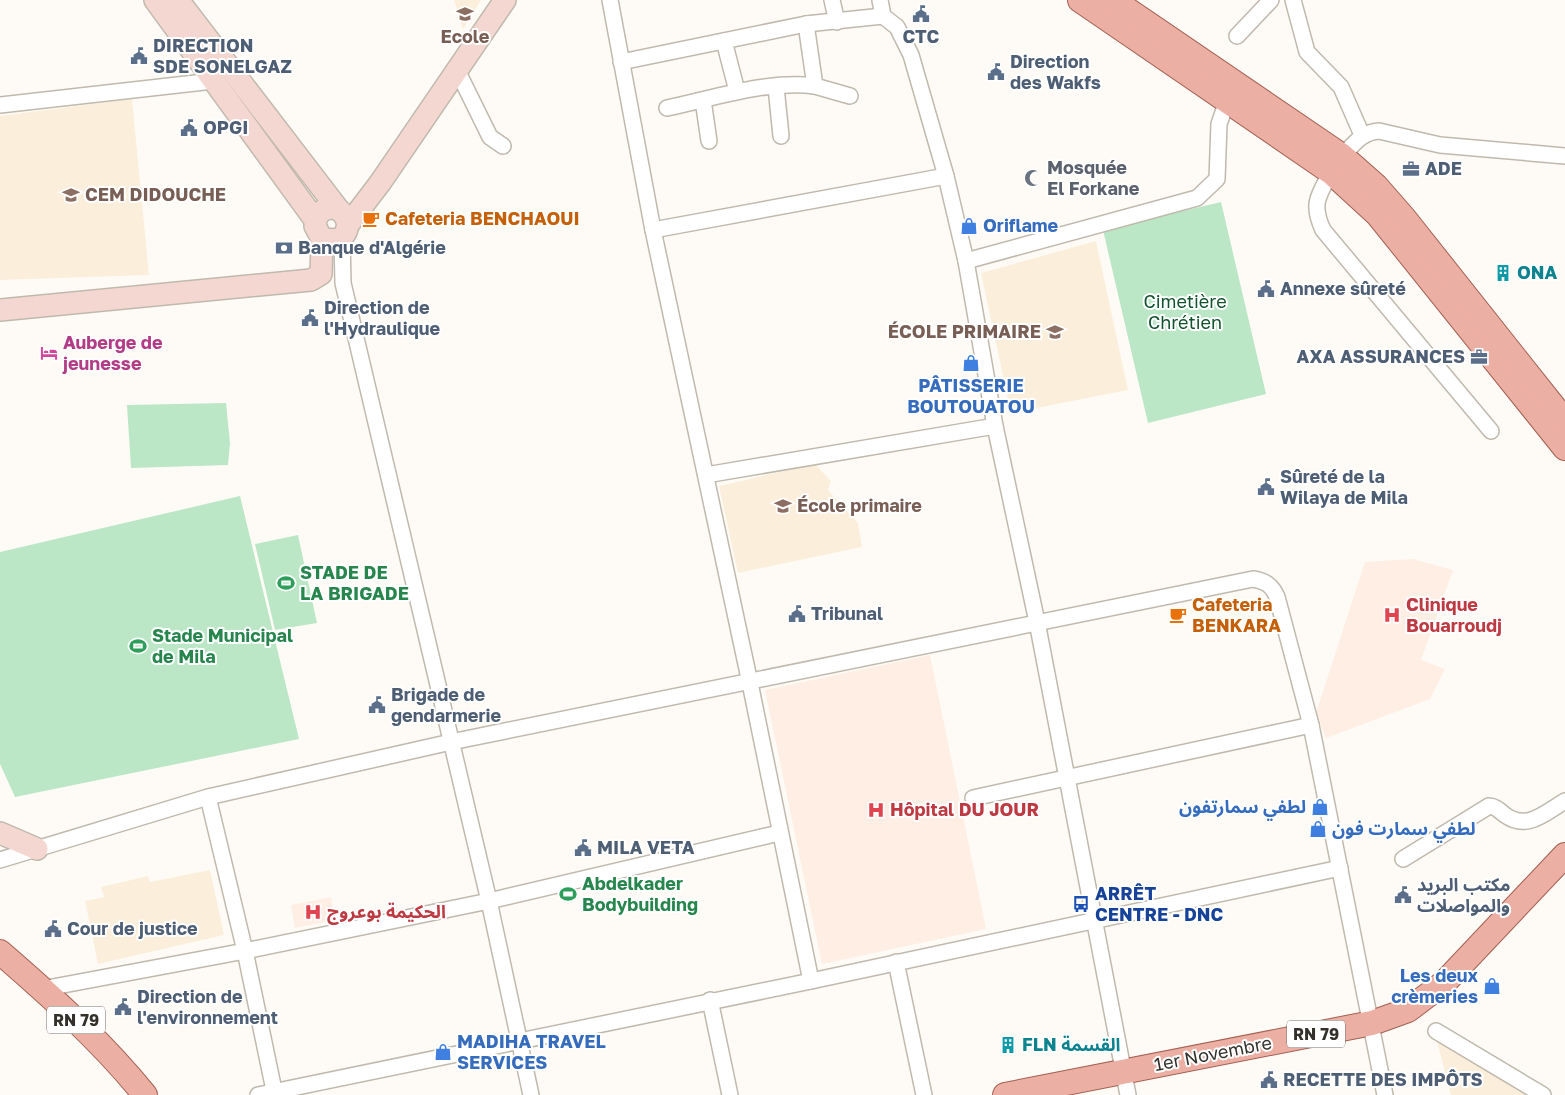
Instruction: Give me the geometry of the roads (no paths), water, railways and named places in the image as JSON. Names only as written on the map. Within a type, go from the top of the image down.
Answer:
[{"type":"main road","points":[[155,0],[213,81],[334,224]]},
{"type":"main road","points":[[178,0],[334,224]]},
{"type":"main road","points":[[0,310],[311,280],[321,274],[334,224],[380,183],[391,164],[505,0]]},
{"type":"main road","points":[[1080,0],[1227,101],[1376,186],[1404,218],[1565,420]]},
{"type":"main road","points":[[1113,0],[1336,164],[1565,448]]},
{"type":"main road","points":[[0,833],[37,848]]},
{"type":"main road","name":"1er Novembre","points":[[1006,1095],[1372,1023],[1408,1010],[1445,982],[1532,893],[1565,855]]},
{"type":"main road","name":"RN 79","points":[[0,952],[42,988],[122,1067],[145,1095]]},
{"type":"street","points":[[610,0],[653,230],[750,683],[779,833],[811,981]]},
{"type":"street","points":[[832,0],[837,22]]},
{"type":"street","points":[[880,0],[883,16]]},
{"type":"street","points":[[1237,36],[1271,0]]},
{"type":"street","points":[[1293,0],[1307,52],[1341,87],[1362,135]]},
{"type":"street","points":[[621,62],[806,24],[883,16],[897,26],[906,41],[946,176],[966,261],[995,426],[1037,622],[1128,1095]]},
{"type":"street","points":[[806,24],[815,86]]},
{"type":"street","points":[[724,41],[737,91]]},
{"type":"street","points":[[457,70],[490,137],[503,146]]},
{"type":"street","points":[[0,105],[213,81]]},
{"type":"street","points":[[667,108],[737,91],[796,84],[815,86],[850,96]]},
{"type":"street","points":[[776,87],[781,136]]},
{"type":"street","points":[[703,100],[709,141]]},
{"type":"street","points":[[966,261],[1197,198],[1217,179],[1219,124],[1227,101]]},
{"type":"street","points":[[1491,431],[1323,230],[1316,215],[1318,195],[1336,164],[1362,135],[1370,131],[1380,131],[1440,145],[1565,156]]},
{"type":"street","points":[[653,230],[946,176]]},
{"type":"street","points":[[334,224],[343,283],[489,901],[531,1095]]},
{"type":"street","points":[[321,274],[343,283]]},
{"type":"street","points":[[706,474],[995,426]]},
{"type":"street","points":[[0,860],[208,797],[451,742],[750,683],[1037,622],[1253,579],[1264,582],[1274,590],[1277,597],[1311,725],[1385,1095]]},
{"type":"street","points":[[974,798],[1311,725]]},
{"type":"street","points":[[208,797],[245,951],[275,1093]]},
{"type":"street","points":[[1403,859],[1489,806],[1493,806],[1514,821],[1522,823],[1539,816],[1565,801]]},
{"type":"street","points":[[42,988],[245,951],[489,901],[779,833]]},
{"type":"street","points":[[258,1095],[520,1042],[710,1000],[811,981],[1340,868]]},
{"type":"street","points":[[896,962],[924,1095]]},
{"type":"street","points":[[710,1000],[730,1095]]},
{"type":"street","points":[[1436,1031],[1543,1095]]},
{"type":"place","name":"Ecole","points":[[465,14]]},
{"type":"place","name":"CTC","points":[[921,14]]},
{"type":"place","name":"DIRECTION SDE SONELGAZ","points":[[139,56]]},
{"type":"place","name":"Direction des Wakfs","points":[[996,72]]},
{"type":"place","name":"OPGI","points":[[189,128]]},
{"type":"place","name":"ADE","points":[[1411,169]]},
{"type":"place","name":"Mosquée El Forkane","points":[[1033,178]]},
{"type":"place","name":"CEM DIDOUCHE","points":[[71,195]]},
{"type":"place","name":"Cafeteria BENCHAOUI","points":[[371,219]]},
{"type":"place","name":"Oriflame","points":[[969,226]]},
{"type":"place","name":"Banque d'Algérie","points":[[284,248]]},
{"type":"place","name":"ONA","points":[[1503,273]]},
{"type":"place","name":"Annexe sûreté","points":[[1266,289]]},
{"type":"place","name":"Direction de l'Hydraulique","points":[[310,318]]},
{"type":"place","name":"ÉCOLE PRIMAIRE","points":[[1055,332]]},
{"type":"place","name":"Auberge de jeunesse","points":[[49,353]]},
{"type":"place","name":"AXA ASSURANCES","points":[[1479,357]]},
{"type":"place","name":"PÂTISSERIE BOUTOUATOU","points":[[971,363]]},
{"type":"place","name":"Sûreté de la Wilaya de Mila","points":[[1266,487]]},
{"type":"place","name":"École primaire","points":[[783,506]]},
{"type":"place","name":"STADE DE LA BRIGADE","points":[[286,583]]},
{"type":"place","name":"Tribunal","points":[[797,614]]},
{"type":"place","name":"Cafeteria BENKARA","points":[[1178,615]]},
{"type":"place","name":"Clinique Bouarroudj","points":[[1392,615]]},
{"type":"place","name":"Stade Municipal de Mila","points":[[138,646]]},
{"type":"place","name":"Brigade de gendarmerie","points":[[377,705]]},
{"type":"place","name":"لطفي سمارتفون","points":[[1320,807]]},
{"type":"place","name":"Hôpital DU JOUR","points":[[876,810]]},
{"type":"place","name":"لطفي سمارت فون","points":[[1318,829]]},
{"type":"place","name":"MILA VETA","points":[[583,848]]},
{"type":"place","name":"Abdelkader Bodybuilding","points":[[568,894]]},
{"type":"place","name":"مكتب البريد والمواصلات","points":[[1403,895]]},
{"type":"place","name":"ARRÊT CENTRE - DNC","points":[[1081,904]]},
{"type":"place","name":"الحكيمة بوعروج","points":[[313,912]]},
{"type":"place","name":"Cour de justice","points":[[53,929]]},
{"type":"place","name":"Les deux crèmeries","points":[[1492,986]]},
{"type":"place","name":"Direction de l'environnement","points":[[123,1007]]},
{"type":"place","name":"FLN القسمة","points":[[1008,1045]]},
{"type":"place","name":"MADIHA TRAVEL SERVICES","points":[[443,1052]]},
{"type":"place","name":"RECETTE DES IMPÔTS","points":[[1269,1080]]},
{"type":"park label","name":"Cimetière Chrétien","points":[[1185,312]]}]
